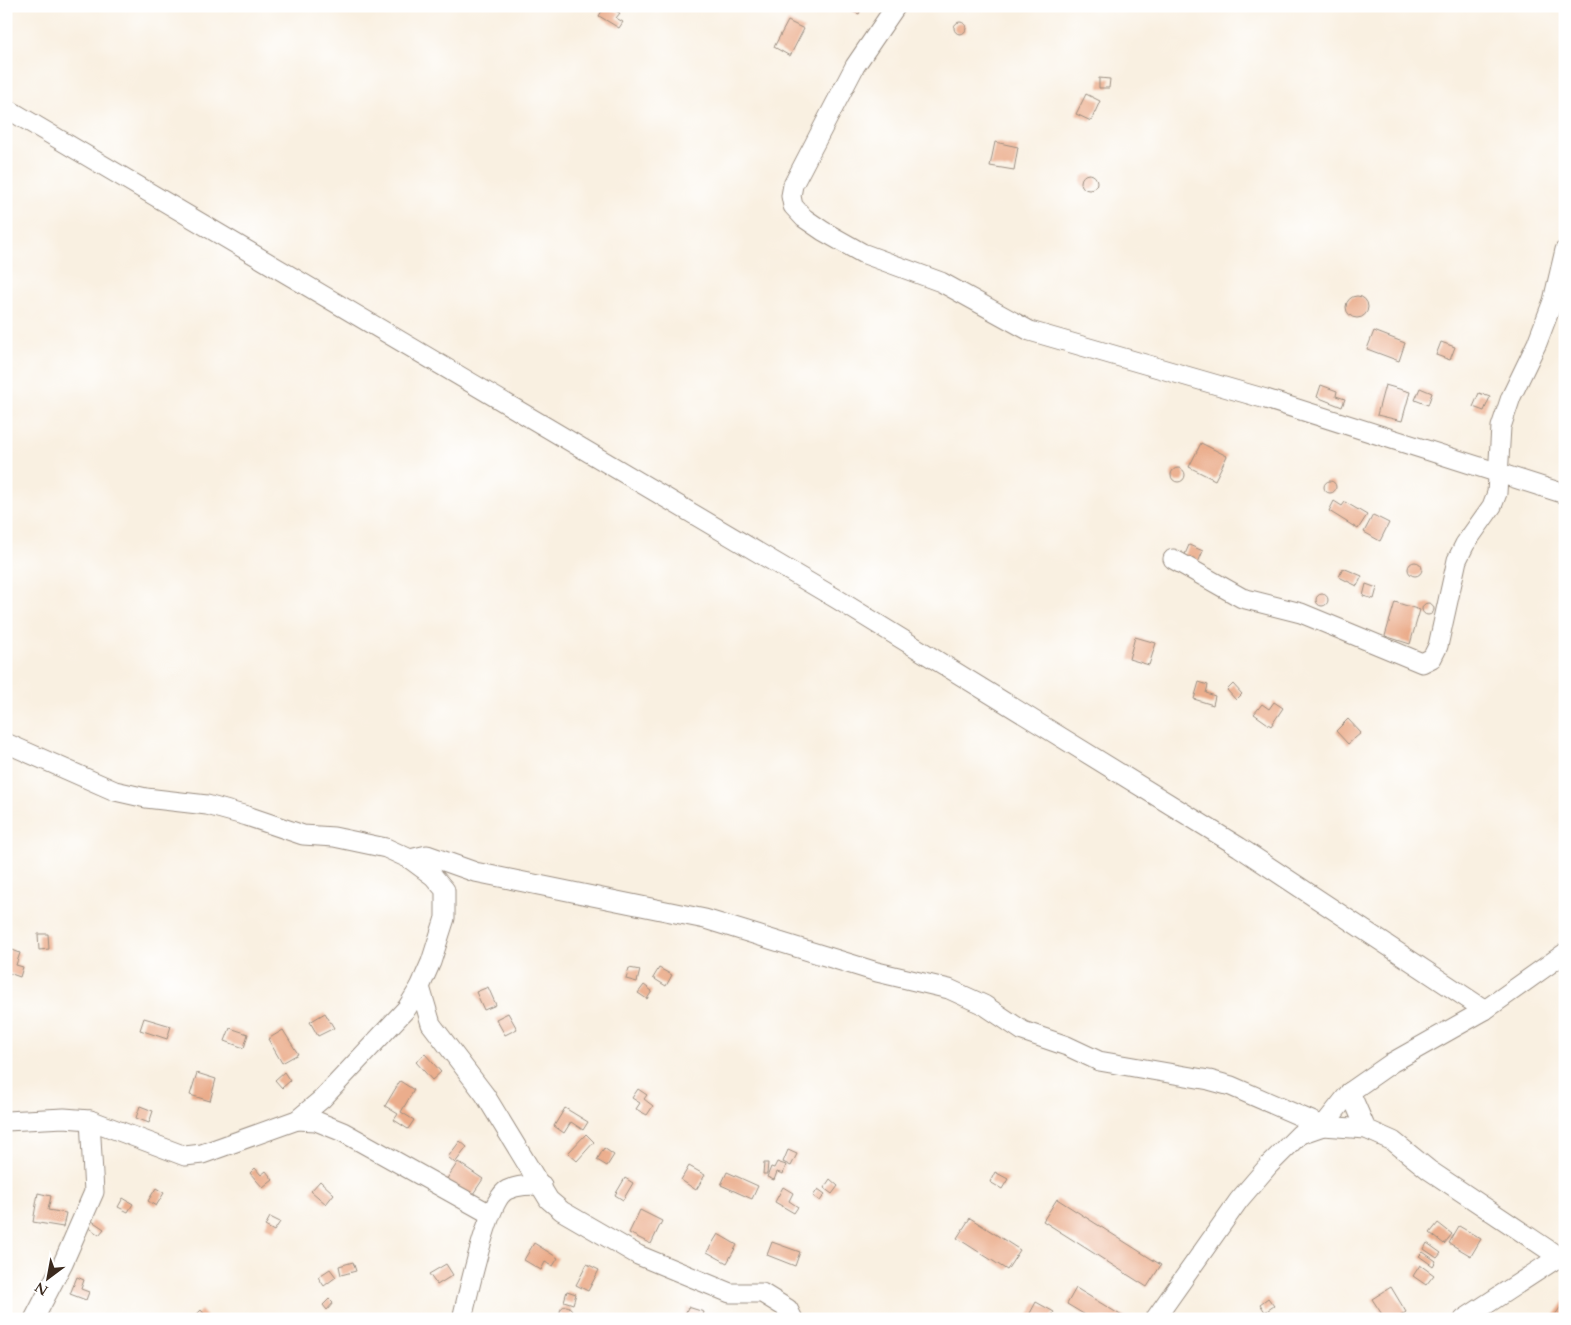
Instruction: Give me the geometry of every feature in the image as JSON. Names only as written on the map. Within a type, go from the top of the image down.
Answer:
[{"type":"street","points":[[896,6],[855,66],[793,185],[790,196],[793,206],[804,218],[862,252],[941,282],[1030,330],[1266,399],[1565,494]]},
{"type":"street","points":[[6,108],[836,599],[1239,847],[1485,1010]]},
{"type":"street","points":[[1173,559],[1242,598],[1301,613],[1422,663],[1432,658],[1438,646],[1457,560],[1465,544],[1492,506],[1497,493],[1502,428],[1510,397],[1537,342],[1553,301],[1565,250]]},
{"type":"street","points":[[6,743],[115,791],[146,798],[207,805],[303,835],[334,837],[386,848],[410,858],[433,876],[444,890],[445,918],[431,962],[420,987],[398,1020],[322,1100],[297,1120],[202,1154],[185,1156],[90,1120],[64,1118],[6,1121]]},
{"type":"street","points":[[410,858],[427,855],[475,872],[705,919],[876,972],[949,989],[984,1006],[1022,1031],[1067,1046],[1099,1061],[1224,1084],[1323,1126],[1366,1129],[1393,1142],[1429,1170],[1563,1257],[1464,1319]]},
{"type":"street","points":[[1155,1319],[1234,1208],[1269,1165],[1300,1134],[1323,1126],[1350,1092],[1393,1062],[1485,1010],[1565,954]]},
{"type":"street","points":[[420,987],[430,1024],[485,1095],[549,1200],[562,1212],[638,1255],[730,1293],[762,1293],[788,1310],[793,1319]]},
{"type":"street","points":[[398,1020],[430,1024]]},
{"type":"street","points":[[1350,1092],[1366,1129]]},
{"type":"street","points":[[34,1319],[94,1192],[90,1120]]},
{"type":"street","points":[[297,1120],[316,1121],[343,1132],[490,1214]]},
{"type":"street","points":[[462,1319],[490,1214],[498,1198],[506,1190],[524,1185],[542,1186]]},
{"type":"building","points":[[605,6],[620,13],[616,18],[623,22],[619,28],[599,16]]},
{"type":"building","points":[[841,6],[862,6],[859,14]]},
{"type":"building","points":[[953,6],[964,6],[961,11]]},
{"type":"building","points":[[788,21],[804,29],[790,56],[774,47]]},
{"type":"building","points":[[960,22],[966,28],[960,34],[954,28]]},
{"type":"building","points":[[1099,78],[1110,79],[1109,88],[1099,88]]},
{"type":"building","points":[[1086,94],[1100,101],[1091,121],[1076,114]]},
{"type":"building","points":[[995,142],[1018,147],[1014,170],[990,166]]},
{"type":"building","points":[[1089,174],[1095,176],[1097,182],[1095,188],[1089,190],[1083,188],[1081,182],[1083,176]]},
{"type":"building","points":[[1357,296],[1365,299],[1368,307],[1365,315],[1357,318],[1349,315],[1346,307],[1349,299]]},
{"type":"building","points":[[1374,331],[1405,343],[1399,361],[1367,349]]},
{"type":"building","points":[[1441,342],[1455,347],[1450,360],[1436,355]]},
{"type":"building","points":[[1321,385],[1337,391],[1336,396],[1345,399],[1342,407],[1317,397]]},
{"type":"building","points":[[1385,385],[1410,392],[1402,421],[1377,415]]},
{"type":"building","points":[[1420,388],[1432,393],[1428,405],[1415,400]]},
{"type":"building","points":[[1479,393],[1490,397],[1484,411],[1473,407]]},
{"type":"building","points":[[1201,443],[1227,456],[1215,480],[1189,467]]},
{"type":"building","points":[[1175,468],[1181,468],[1185,475],[1181,482],[1175,482],[1171,478],[1171,472]]},
{"type":"building","points":[[1328,481],[1332,481],[1336,487],[1332,493],[1328,493],[1324,489],[1324,485]]},
{"type":"building","points":[[1334,501],[1342,506],[1345,502],[1367,515],[1358,529],[1329,511]]},
{"type":"building","points":[[1373,515],[1389,523],[1380,541],[1364,532]]},
{"type":"building","points":[[1189,545],[1203,551],[1197,565],[1183,559]]},
{"type":"building","points":[[1415,562],[1420,564],[1422,569],[1420,574],[1415,576],[1410,574],[1408,569],[1410,564]]},
{"type":"building","points":[[1343,568],[1362,576],[1357,586],[1339,577]]},
{"type":"building","points":[[1366,584],[1377,588],[1374,599],[1363,596]]},
{"type":"building","points":[[1320,594],[1324,594],[1328,600],[1324,606],[1320,606],[1316,602],[1316,598]]},
{"type":"building","points":[[1395,602],[1420,610],[1410,644],[1385,636]]},
{"type":"building","points":[[1426,603],[1430,603],[1434,609],[1430,615],[1426,615],[1422,611],[1422,607]]},
{"type":"building","points":[[1135,637],[1156,643],[1149,665],[1129,659]]},
{"type":"building","points":[[1199,682],[1208,685],[1206,693],[1215,696],[1213,705],[1194,699]]},
{"type":"building","points":[[1233,684],[1242,694],[1236,700],[1227,690]]},
{"type":"building","points":[[1274,702],[1283,708],[1271,726],[1254,714],[1262,704],[1269,709]]},
{"type":"building","points":[[1348,719],[1361,733],[1348,744],[1336,731]]},
{"type":"building","points":[[38,934],[48,934],[49,949],[39,950]]},
{"type":"building","points":[[10,949],[20,953],[16,965],[23,967],[20,977],[6,972],[6,961]]},
{"type":"building","points":[[629,968],[640,970],[637,982],[626,979]]},
{"type":"building","points":[[659,968],[672,975],[666,986],[653,978]]},
{"type":"building","points":[[644,985],[652,991],[647,999],[638,993]]},
{"type":"building","points":[[488,987],[496,1005],[484,1010],[476,992]]},
{"type":"building","points":[[325,1013],[334,1028],[318,1036],[310,1022]]},
{"type":"building","points":[[508,1013],[517,1029],[505,1035],[496,1019]]},
{"type":"building","points":[[144,1018],[171,1026],[167,1039],[140,1030]]},
{"type":"building","points":[[230,1028],[248,1034],[244,1048],[225,1041]]},
{"type":"building","points":[[283,1030],[298,1054],[282,1063],[268,1039]]},
{"type":"building","points":[[425,1054],[441,1072],[432,1080],[416,1062]]},
{"type":"building","points":[[284,1072],[290,1081],[282,1088],[275,1080]]},
{"type":"building","points":[[197,1073],[216,1079],[210,1101],[190,1095]]},
{"type":"building","points":[[400,1081],[414,1090],[401,1112],[414,1120],[408,1129],[394,1120],[398,1114],[385,1106]]},
{"type":"building","points":[[638,1089],[647,1095],[644,1099],[653,1106],[647,1115],[636,1109],[640,1103],[632,1098]]},
{"type":"building","points":[[140,1106],[153,1111],[149,1123],[136,1118]]},
{"type":"building","points":[[565,1108],[588,1122],[583,1130],[571,1122],[564,1133],[554,1126]]},
{"type":"building","points":[[586,1134],[594,1142],[577,1161],[568,1153]]},
{"type":"building","points":[[460,1141],[467,1147],[455,1163],[448,1157]]},
{"type":"building","points":[[604,1148],[614,1155],[607,1166],[597,1160]]},
{"type":"building","points":[[788,1150],[797,1154],[791,1166],[783,1162]]},
{"type":"building","points":[[458,1162],[483,1179],[469,1200],[444,1183]]},
{"type":"building","points":[[777,1162],[786,1165],[783,1174],[777,1172],[774,1180],[767,1177],[771,1167],[774,1168]]},
{"type":"building","points":[[764,1163],[768,1163],[767,1174],[763,1174]]},
{"type":"building","points":[[689,1166],[705,1175],[696,1190],[681,1180]]},
{"type":"building","points":[[255,1168],[261,1175],[266,1171],[273,1180],[263,1188],[250,1173]]},
{"type":"building","points":[[727,1172],[758,1186],[752,1199],[721,1185]]},
{"type":"building","points":[[995,1172],[1008,1179],[1002,1189],[990,1182]]},
{"type":"building","points":[[625,1178],[633,1183],[623,1200],[615,1195]]},
{"type":"building","points":[[830,1179],[838,1186],[832,1194],[824,1188]]},
{"type":"building","points":[[320,1181],[334,1194],[326,1204],[311,1191]]},
{"type":"building","points":[[783,1187],[793,1193],[789,1201],[798,1207],[794,1213],[775,1202]]},
{"type":"building","points":[[156,1188],[164,1193],[156,1206],[148,1201]]},
{"type":"building","points":[[818,1189],[825,1194],[820,1201],[813,1196]]},
{"type":"building","points":[[38,1193],[51,1196],[48,1210],[66,1213],[63,1227],[33,1222]]},
{"type":"building","points":[[123,1198],[133,1204],[128,1212],[118,1207]]},
{"type":"building","points":[[1057,1199],[1161,1265],[1147,1287],[1043,1221]]},
{"type":"building","points":[[640,1210],[662,1221],[651,1244],[629,1233]]},
{"type":"building","points":[[270,1217],[280,1222],[274,1231],[265,1226]]},
{"type":"building","points":[[970,1218],[1020,1250],[1007,1270],[957,1238]]},
{"type":"building","points":[[92,1221],[104,1229],[99,1235],[88,1227]]},
{"type":"building","points":[[1438,1223],[1452,1234],[1444,1244],[1430,1233]]},
{"type":"building","points":[[1459,1226],[1481,1239],[1471,1256],[1449,1243]]},
{"type":"building","points":[[718,1234],[737,1245],[727,1263],[707,1252]]},
{"type":"building","points":[[772,1242],[800,1252],[795,1266],[767,1255]]},
{"type":"building","points":[[534,1243],[558,1258],[553,1266],[545,1262],[541,1270],[524,1260]]},
{"type":"building","points":[[1427,1243],[1441,1253],[1437,1258],[1424,1249]]},
{"type":"building","points":[[1423,1252],[1436,1261],[1433,1266],[1419,1256]]},
{"type":"building","points":[[353,1262],[356,1271],[341,1275],[339,1266]]},
{"type":"building","points":[[446,1264],[453,1275],[437,1285],[429,1274]]},
{"type":"building","points":[[587,1264],[599,1270],[588,1291],[576,1285]]},
{"type":"building","points":[[1420,1265],[1434,1275],[1426,1285],[1413,1276]]},
{"type":"building","points":[[330,1269],[336,1277],[324,1286],[318,1277]]},
{"type":"building","points":[[77,1277],[84,1280],[81,1289],[89,1292],[86,1300],[70,1294]]},
{"type":"building","points":[[1391,1287],[1406,1312],[1396,1319],[1385,1319],[1372,1299]]},
{"type":"building","points":[[1076,1288],[1127,1319],[1092,1319],[1067,1304]]},
{"type":"building","points":[[567,1291],[576,1294],[573,1304],[564,1301]]},
{"type":"building","points":[[1268,1298],[1274,1306],[1265,1312],[1260,1304]]},
{"type":"building","points":[[329,1299],[333,1303],[327,1310],[323,1305]]},
{"type":"building","points":[[1565,1301],[1565,1319],[1552,1319]]},
{"type":"building","points":[[1036,1302],[1054,1312],[1050,1319],[1028,1317]]},
{"type":"building","points":[[566,1306],[572,1312],[566,1318],[560,1312]]},
{"type":"building","points":[[688,1307],[704,1312],[702,1319],[684,1317]]},
{"type":"building","points":[[201,1310],[207,1317],[205,1319],[192,1319]]}]
